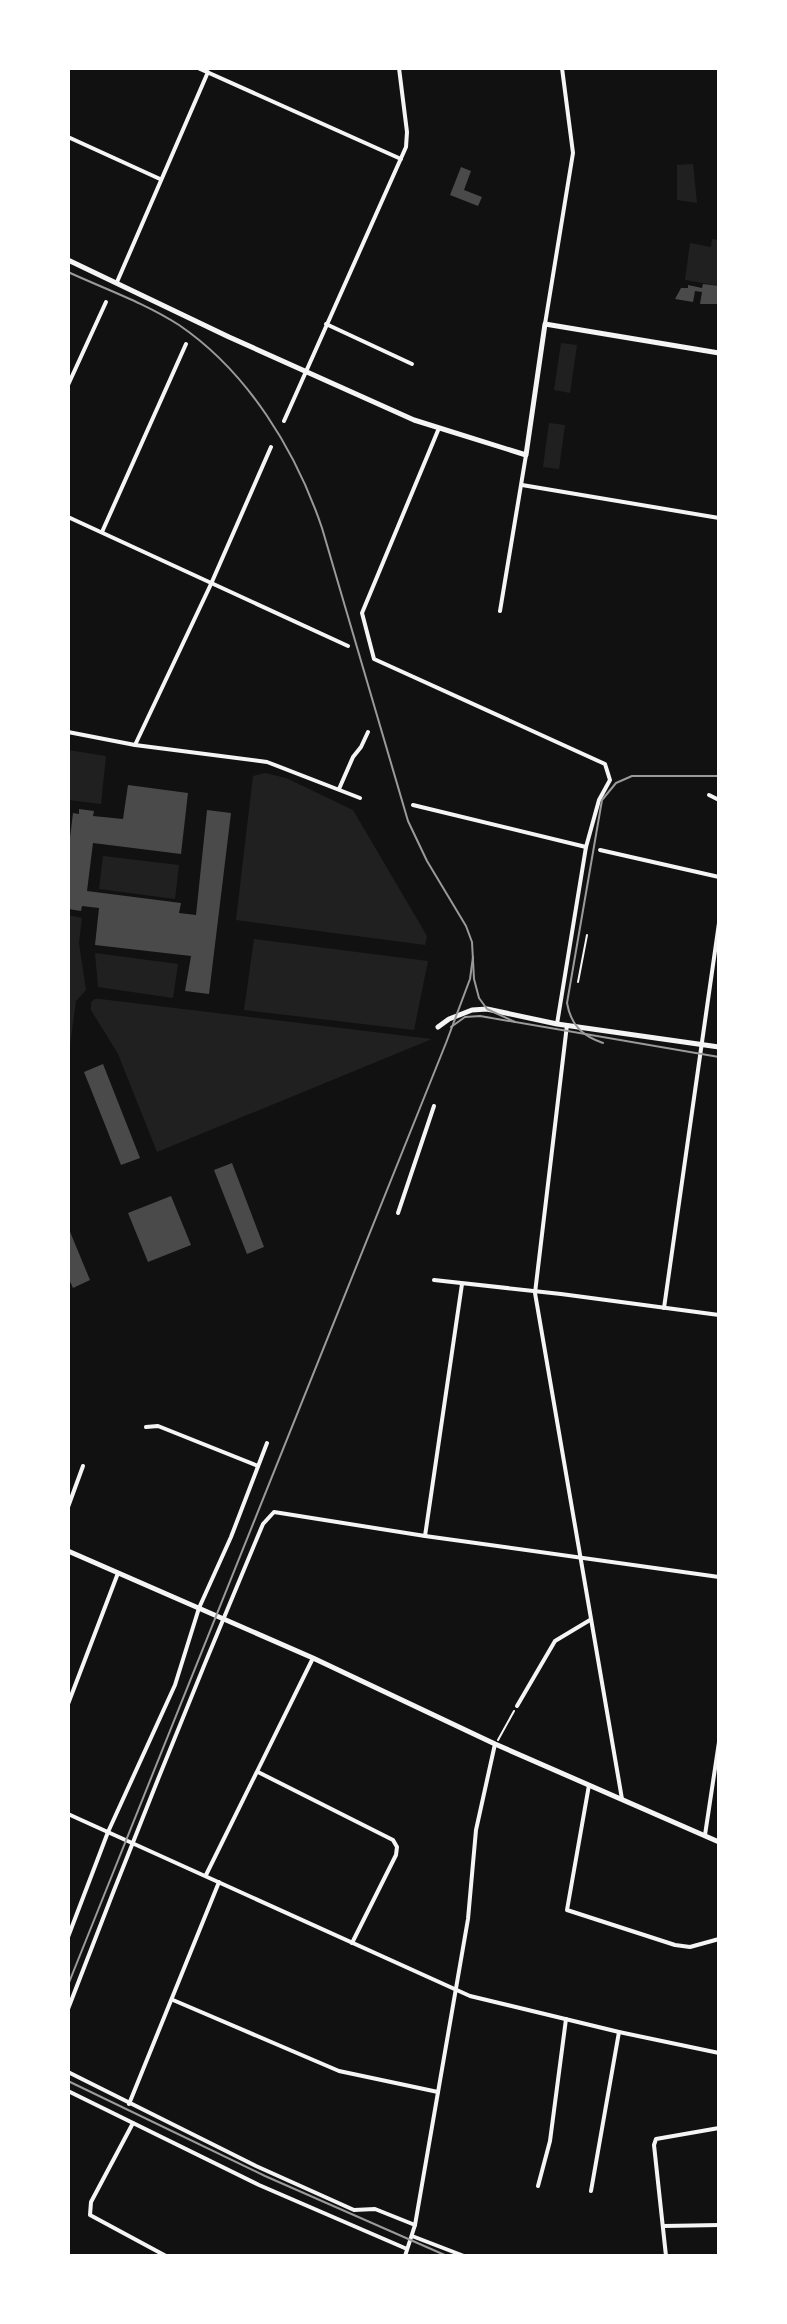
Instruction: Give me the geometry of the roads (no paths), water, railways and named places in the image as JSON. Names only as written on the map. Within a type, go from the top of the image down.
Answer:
[{"type":"street","points":[[198,68],[401,159]]},
{"type":"street","points":[[284,421],[406,147],[399,68]]},
{"type":"street","points":[[500,611],[573,153],[562,68]]},
{"type":"street","points":[[117,282],[208,72]]},
{"type":"street","points":[[68,137],[161,179]]},
{"type":"street","points":[[68,260],[414,420],[526,455]]},
{"type":"street","points":[[68,385],[106,302]]},
{"type":"street","points":[[326,324],[412,364]]},
{"type":"street","points":[[545,324],[719,353]]},
{"type":"street","points":[[102,532],[186,344]]},
{"type":"street","points":[[439,428],[362,613],[374,659],[605,764],[610,780],[599,800],[586,847],[557,1024]]},
{"type":"street","points":[[135,745],[271,447]]},
{"type":"street","points":[[522,485],[719,518]]},
{"type":"street","points":[[68,517],[348,646]]},
{"type":"street","points":[[68,732],[135,745],[267,762],[360,798]]},
{"type":"street","points":[[339,789],[368,732]]},
{"type":"street","points":[[709,795],[719,800]]},
{"type":"street","points":[[413,805],[586,847]]},
{"type":"street","points":[[600,850],[719,877]]},
{"type":"street","points":[[664,1308],[719,923]]},
{"type":"street","points":[[438,1027],[449,1019],[480,1009],[557,1024],[719,1047]]},
{"type":"street","points":[[567,1025],[535,1293],[623,1801]]},
{"type":"street","points":[[398,1213],[434,1106]]},
{"type":"street","points":[[434,1280],[719,1315]]},
{"type":"street","points":[[425,1536],[462,1284]]},
{"type":"street","points":[[146,1427],[158,1426],[258,1466]]},
{"type":"street","points":[[68,1937],[108,1832],[175,1685],[199,1608],[231,1537],[267,1443]]},
{"type":"street","points":[[68,1507],[83,1466]]},
{"type":"street","points":[[68,2009],[223,1618],[263,1524],[274,1512],[719,1577]]},
{"type":"street","points":[[68,1551],[719,1842]]},
{"type":"street","points":[[68,1704],[70,1692],[118,1573]]},
{"type":"street","points":[[517,1706],[555,1641],[590,1620]]},
{"type":"street","points":[[206,1875],[313,1658]]},
{"type":"street","points":[[705,1835],[719,1742]]},
{"type":"street","points":[[405,2256],[415,2225],[468,1919],[476,1830],[495,1744]]},
{"type":"street","points":[[258,1772],[393,1840],[397,1847],[396,1855],[352,1943]]},
{"type":"street","points":[[589,1785],[567,1910],[675,1945],[690,1947],[719,1939]]},
{"type":"street","points":[[68,1814],[470,1996],[719,2053]]},
{"type":"street","points":[[129,2104],[219,1882]]},
{"type":"street","points":[[173,2000],[339,2071],[438,2092]]},
{"type":"street","points":[[538,2186],[550,2141],[566,2019]]},
{"type":"street","points":[[591,2191],[619,2032]]},
{"type":"street","points":[[68,2072],[354,2210],[375,2209],[415,2225]]},
{"type":"street","points":[[68,2091],[259,2185],[407,2249]]},
{"type":"street","points":[[133,2123],[91,2202],[90,2215],[166,2256]]},
{"type":"street","points":[[666,2256],[654,2145],[656,2139],[719,2128]]},
{"type":"street","points":[[664,2226],[719,2225]]},
{"type":"street","points":[[412,2236],[464,2256]]},
{"type":"tram line","points":[[68,272],[153,310],[204,344],[248,390],[284,442],[322,528],[408,821],[427,861],[466,926],[472,942],[474,979],[479,998],[487,1009],[515,1022]]},
{"type":"tram line","points":[[603,1043],[579,1029],[567,1003],[602,800],[616,783],[632,776],[719,776]]},
{"type":"tram line","points":[[68,1985],[446,1043],[470,979],[473,957]]},
{"type":"tram line","points":[[451,1027],[465,1017],[480,1016],[719,1057]]},
{"type":"tram line","points":[[68,2081],[265,2176],[447,2256]]}]
